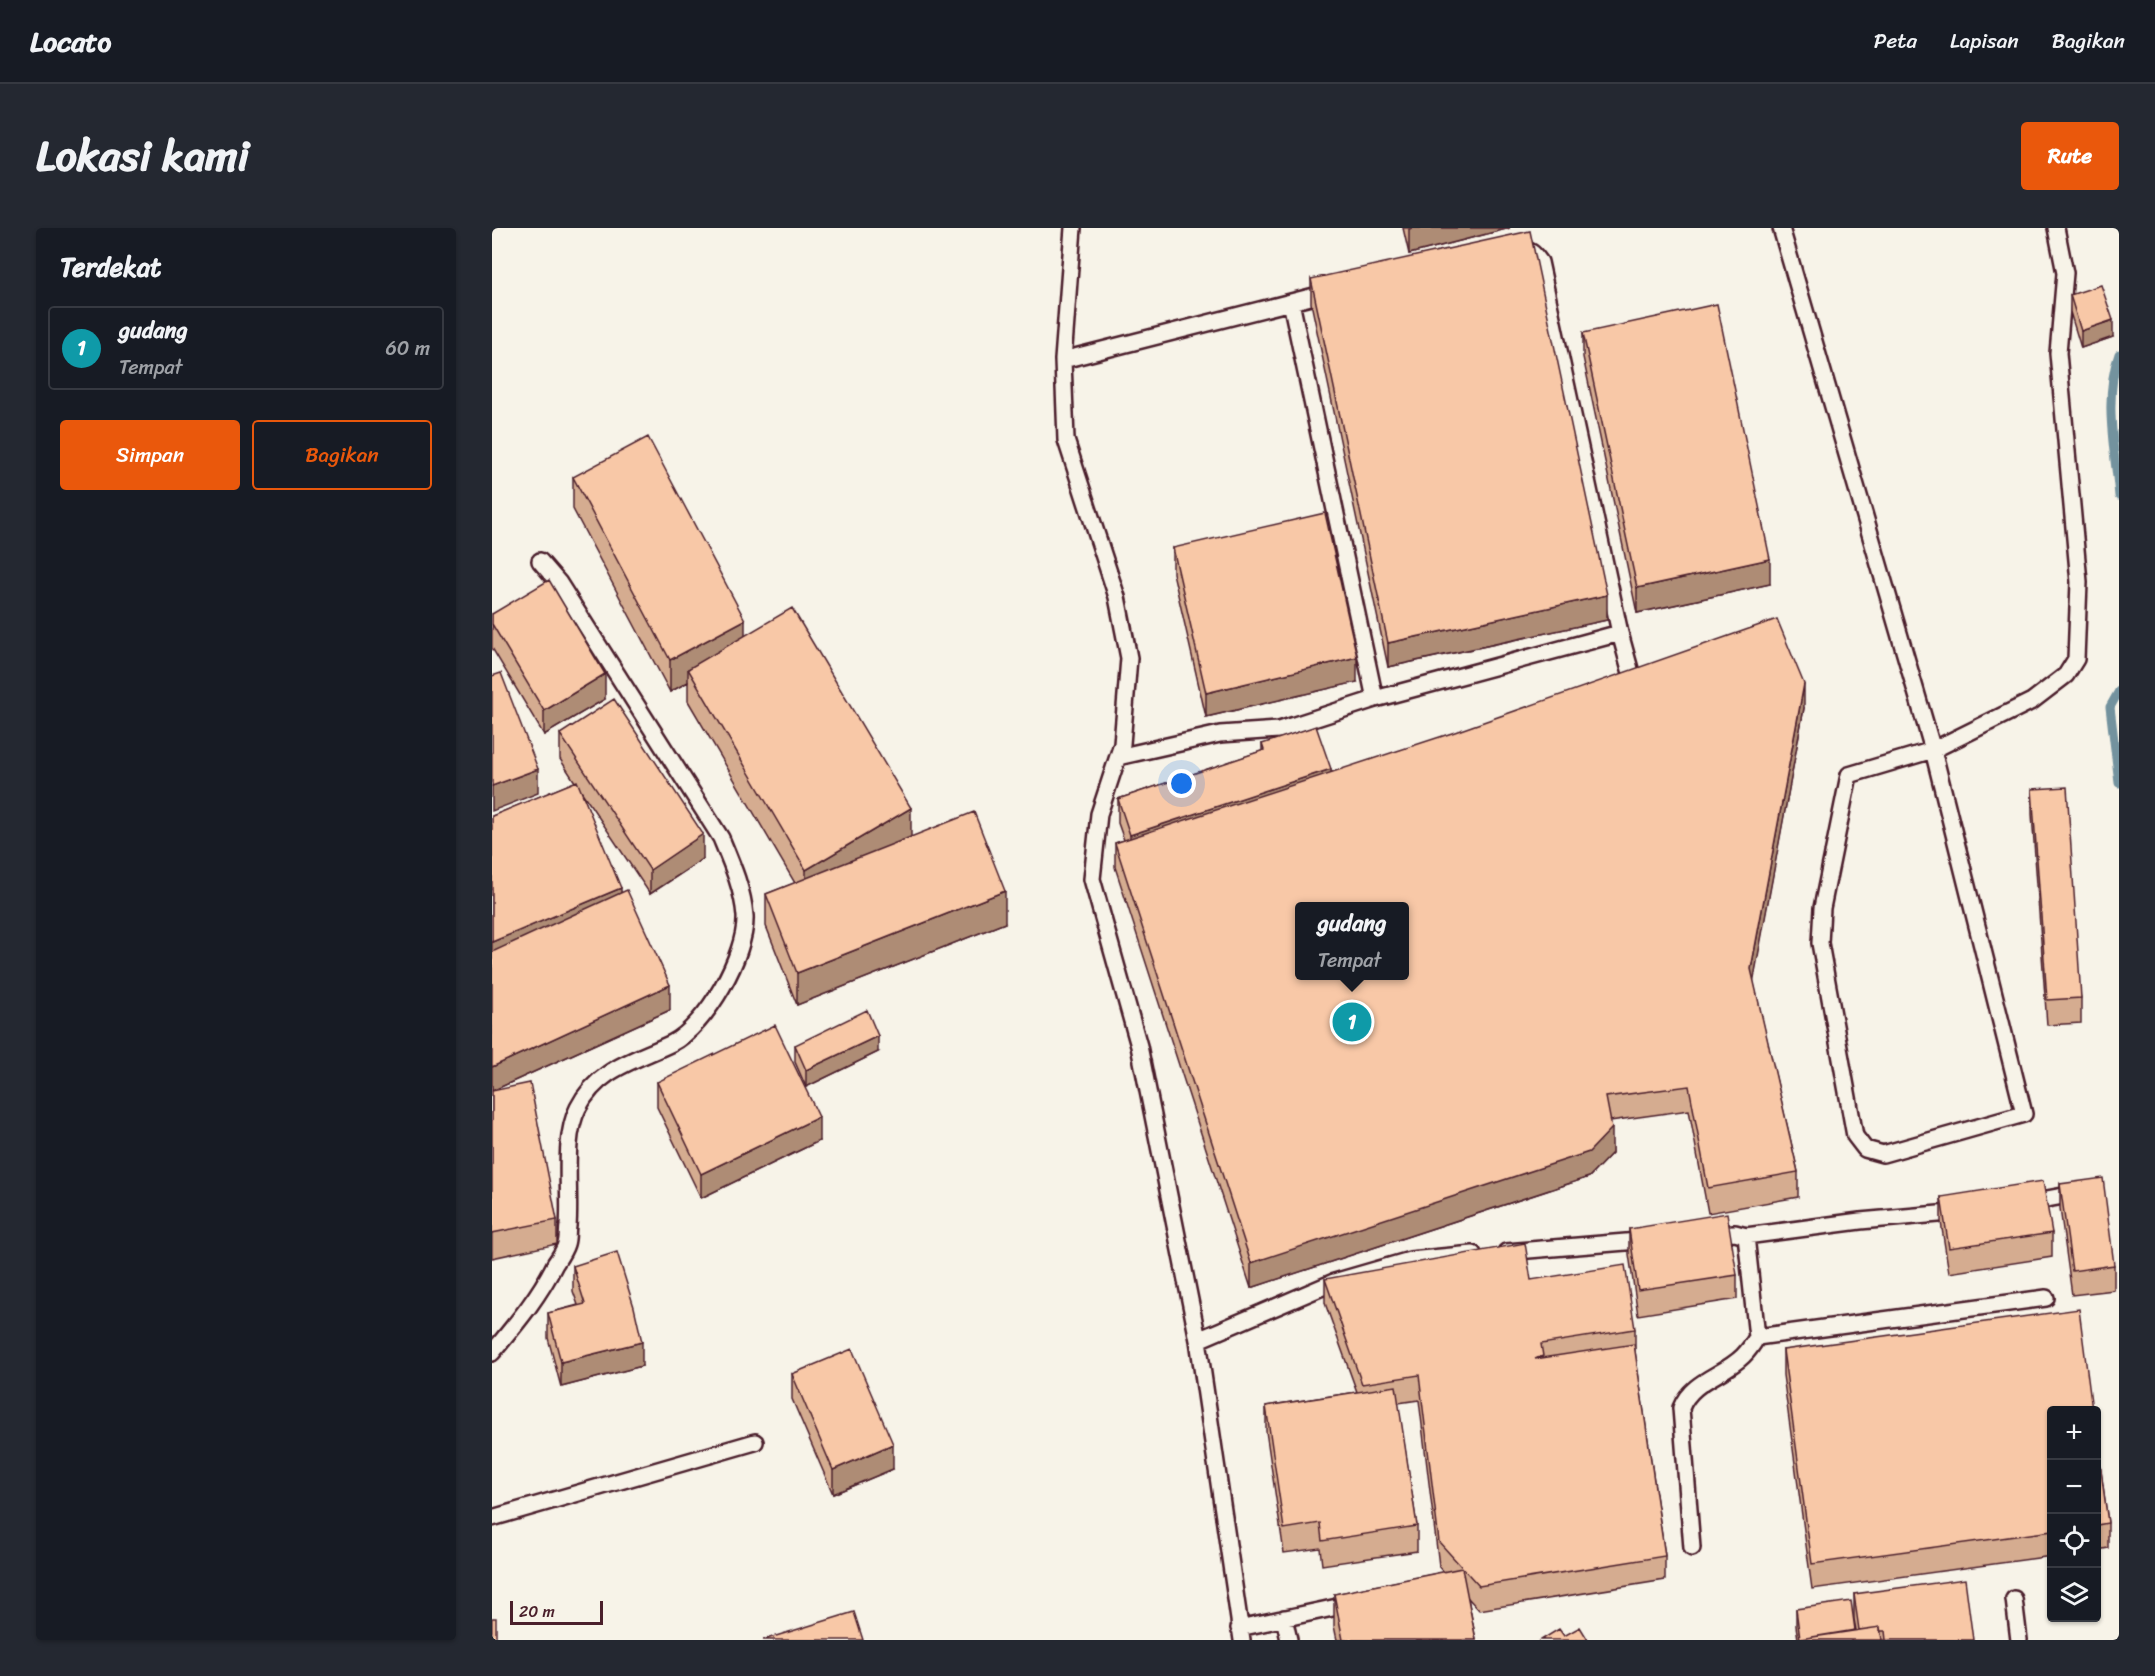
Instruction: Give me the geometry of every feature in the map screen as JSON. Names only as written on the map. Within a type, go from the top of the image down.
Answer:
[{"type":"lane","points":[[1073,228],[1063,360],[1066,440],[1117,597],[1129,658],[1122,744],[1099,814],[1092,879],[1139,1046],[1198,1340],[1241,1634],[1284,1618],[1342,1606],[1367,1612]]},
{"type":"lane","points":[[1781,228],[1933,750],[2024,1114],[1883,1154],[1865,1149],[1855,1136],[1820,942],[1822,908],[1849,775],[1933,750],[2032,701],[2066,675],[2076,659],[2079,582],[2058,353],[2064,273],[2056,228]]},
{"type":"lane","points":[[1511,250],[1527,249],[1540,262],[1620,633],[1631,674]]},
{"type":"lane","points":[[1063,360],[1348,288]]},
{"type":"lane","points":[[1291,302],[1375,699]]},
{"type":"lane","points":[[492,1353],[530,1306],[566,1244],[570,1134],[576,1110],[589,1089],[613,1069],[675,1041],[698,1020],[721,991],[738,956],[745,917],[734,870],[721,838],[558,583],[540,561]]},
{"type":"lane","points":[[1118,757],[1220,734],[1279,730],[1375,699],[1620,633]]},
{"type":"lane","points":[[2016,1204],[2084,1192]]},
{"type":"lane","points":[[1699,1235],[1735,1233],[1746,1236],[1860,1221],[1982,1211]]},
{"type":"lane","points":[[1692,1548],[1680,1408],[1685,1397],[1695,1387],[1742,1358],[1758,1337],[1746,1236]]},
{"type":"lane","points":[[1198,1340],[1334,1282],[1410,1260],[1664,1238]]},
{"type":"lane","points":[[1758,1337],[2046,1298]]},
{"type":"lane","points":[[492,1518],[755,1442]]},
{"type":"lane","points":[[2014,1599],[2019,1640]]},
{"type":"lane","points":[[1284,1618],[1289,1640]]},
{"type":"building","points":[[1530,231],[1607,595],[1388,643],[1311,279]]},
{"type":"building","points":[[2101,285],[2113,320],[2081,331],[2070,295]]},
{"type":"building","points":[[1717,304],[1770,559],[1637,588],[1583,333]]},
{"type":"building","points":[[648,437],[745,620],[670,660],[573,477]]},
{"type":"building","points":[[1325,513],[1357,657],[1206,693],[1173,548]]},
{"type":"building","points":[[549,580],[605,674],[544,711],[492,624],[492,614]]},
{"type":"building","points":[[792,608],[911,808],[806,870],[688,669]]},
{"type":"building","points":[[1777,619],[1804,684],[1751,969],[1798,1172],[1708,1188],[1689,1086],[1606,1097],[1612,1128],[1589,1152],[1251,1263],[1115,843],[1452,733]]},
{"type":"building","points":[[501,673],[538,769],[492,786],[492,676]]},
{"type":"building","points":[[614,699],[703,834],[650,870],[560,734]]},
{"type":"building","points":[[1316,726],[1331,769],[1130,835],[1118,799],[1264,750],[1262,744]]},
{"type":"building","points":[[577,781],[621,888],[492,942],[492,816]]},
{"type":"building","points":[[2067,787],[2081,998],[2047,1000],[2032,789]]},
{"type":"building","points":[[974,812],[1005,891],[797,973],[766,894]]},
{"type":"building","points":[[627,890],[670,985],[492,1067],[492,952]]},
{"type":"building","points":[[867,1010],[878,1036],[806,1070],[795,1045]]},
{"type":"building","points":[[775,1025],[819,1117],[701,1174],[657,1082]]},
{"type":"building","points":[[530,1083],[557,1220],[492,1233],[492,1091]]},
{"type":"building","points":[[2103,1178],[2114,1265],[2072,1271],[2060,1184]]},
{"type":"building","points":[[2043,1181],[2052,1233],[1949,1248],[1941,1197]]},
{"type":"building","points":[[1727,1213],[1737,1275],[1638,1290],[1629,1229]]},
{"type":"building","points":[[1525,1243],[1531,1280],[1625,1265],[1635,1329],[1541,1344],[1543,1356],[1535,1359],[1634,1344],[1665,1556],[1479,1586],[1439,1542],[1419,1375],[1362,1384],[1325,1279]]},
{"type":"building","points":[[617,1252],[642,1342],[561,1362],[548,1313],[585,1304],[573,1266]]},
{"type":"building","points":[[2079,1309],[2091,1406],[2047,1406],[2047,1532],[1812,1564],[1783,1350]]},
{"type":"building","points":[[852,1349],[893,1444],[833,1470],[792,1374]]},
{"type":"building","points":[[1396,1386],[1417,1526],[1322,1541],[1320,1523],[1284,1529],[1266,1406]]},
{"type":"building","points":[[2101,1471],[2108,1523],[2101,1524]]},
{"type":"building","points":[[1462,1568],[1476,1640],[1343,1640],[1334,1594]]},
{"type":"building","points":[[1965,1579],[1973,1640],[1886,1640],[1885,1631],[1880,1631],[1880,1627],[1859,1630],[1854,1594]]},
{"type":"building","points":[[1851,1601],[1855,1630],[1800,1639],[1796,1609]]},
{"type":"building","points":[[854,1612],[863,1640],[763,1640]]},
{"type":"building","points":[[492,1618],[496,1618],[496,1640],[492,1640]]},
{"type":"building","points":[[1580,1627],[1588,1640],[1541,1640],[1559,1629],[1564,1636]]},
{"type":"building","points":[[1880,1627],[1882,1640],[1793,1640]]},
{"type":"waterway","points":[[2119,354],[2114,371],[2111,406],[2119,496]]},
{"type":"waterway","points":[[2119,691],[2110,707],[2119,783]]},
{"type":"place","name":"gudang","points":[[1352,1022]]}]
